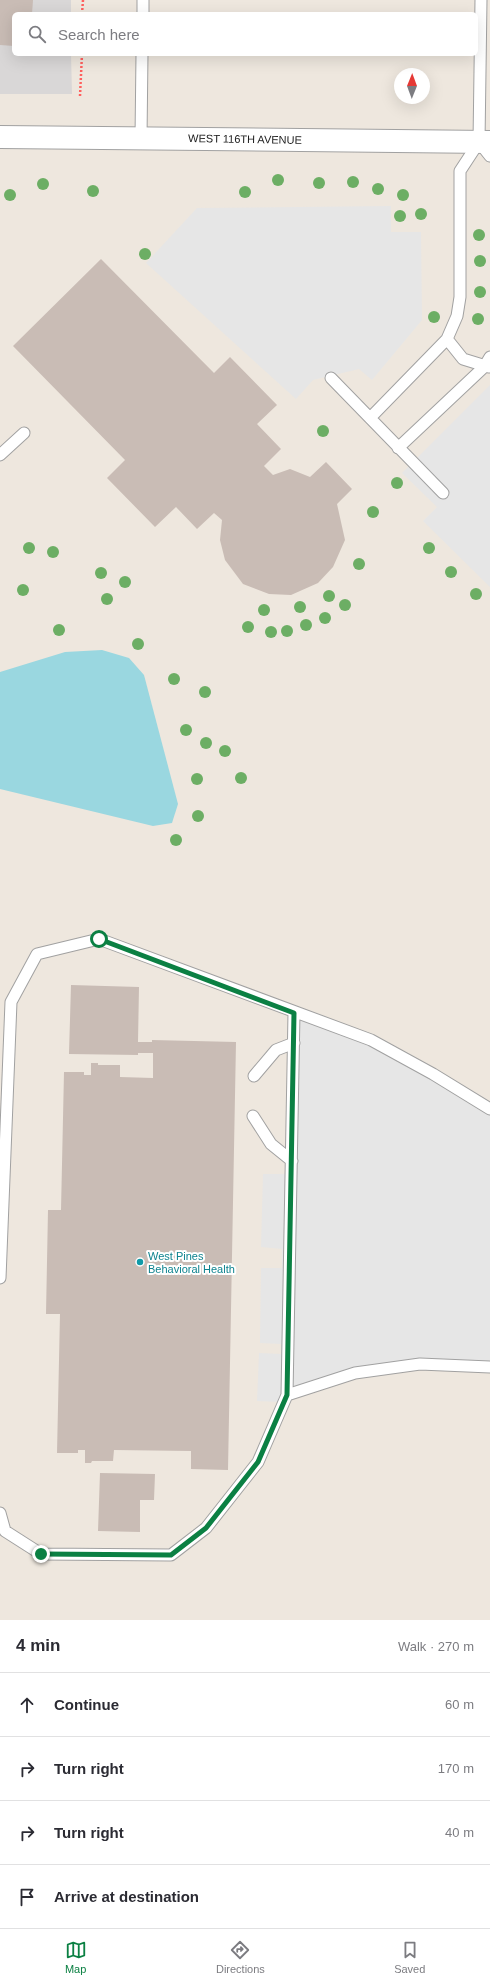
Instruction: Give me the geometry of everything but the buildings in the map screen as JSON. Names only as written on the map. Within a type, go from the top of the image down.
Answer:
[{"type":"street","name":"WEST 116TH AVENUE","points":[[0,137],[141,138],[486,147]]},
{"type":"lane","points":[[143,0],[143,12]]},
{"type":"lane","points":[[370,418],[447,340],[457,316],[460,297],[460,171],[486,147],[481,0]]},
{"type":"lane","points":[[141,138],[142,56]]},
{"type":"lane","points":[[447,340],[463,359],[487,367]]},
{"type":"lane","points":[[398,448],[487,367],[490,357]]},
{"type":"lane","points":[[331,378],[442,493]]},
{"type":"lane","points":[[0,455],[24,433]]},
{"type":"lane","points":[[0,1278],[11,1002],[37,954],[99,939],[294,1013],[371,1040],[433,1074],[490,1109]]},
{"type":"lane","points":[[0,1513],[5,1531],[41,1554],[171,1555],[206,1528],[258,1462],[287,1395],[294,1013]]},
{"type":"lane","points":[[254,1076],[276,1050],[294,1043]]},
{"type":"lane","points":[[253,1116],[271,1144],[292,1161]]},
{"type":"lane","points":[[287,1395],[354,1373],[420,1364],[490,1367]]},
{"type":"path","points":[[82,12],[83,0]]},
{"type":"path","points":[[80,96],[82,56]]},
{"type":"shaded area","points":[[0,0],[71,0],[71,12],[12,12],[12,56],[71,56],[72,94],[0,94]]},
{"type":"shaded area","points":[[391,206],[391,232],[421,232],[422,320],[372,380],[359,369],[313,380],[296,399],[146,263],[197,208]]},
{"type":"shaded area","points":[[490,385],[490,587],[423,521],[437,507],[402,473]]},
{"type":"shaded area","points":[[294,1013],[371,1040],[490,1109],[490,1367],[420,1364],[355,1373],[280,1402],[257,1401],[259,1353],[281,1354],[281,1344],[260,1343],[261,1268],[282,1268],[282,1249],[261,1247],[263,1174],[291,1174]]},
{"type":"water","points":[[102,650],[129,658],[144,675],[178,804],[172,823],[153,826],[0,789],[0,672],[65,652]]},
{"type":"place","name":"West Pines Behavioral Health","points":[[140,1262]]},
{"type":"route","points":[[41,1554],[171,1555],[206,1528],[258,1462],[287,1395],[294,1013],[99,939]]}]
